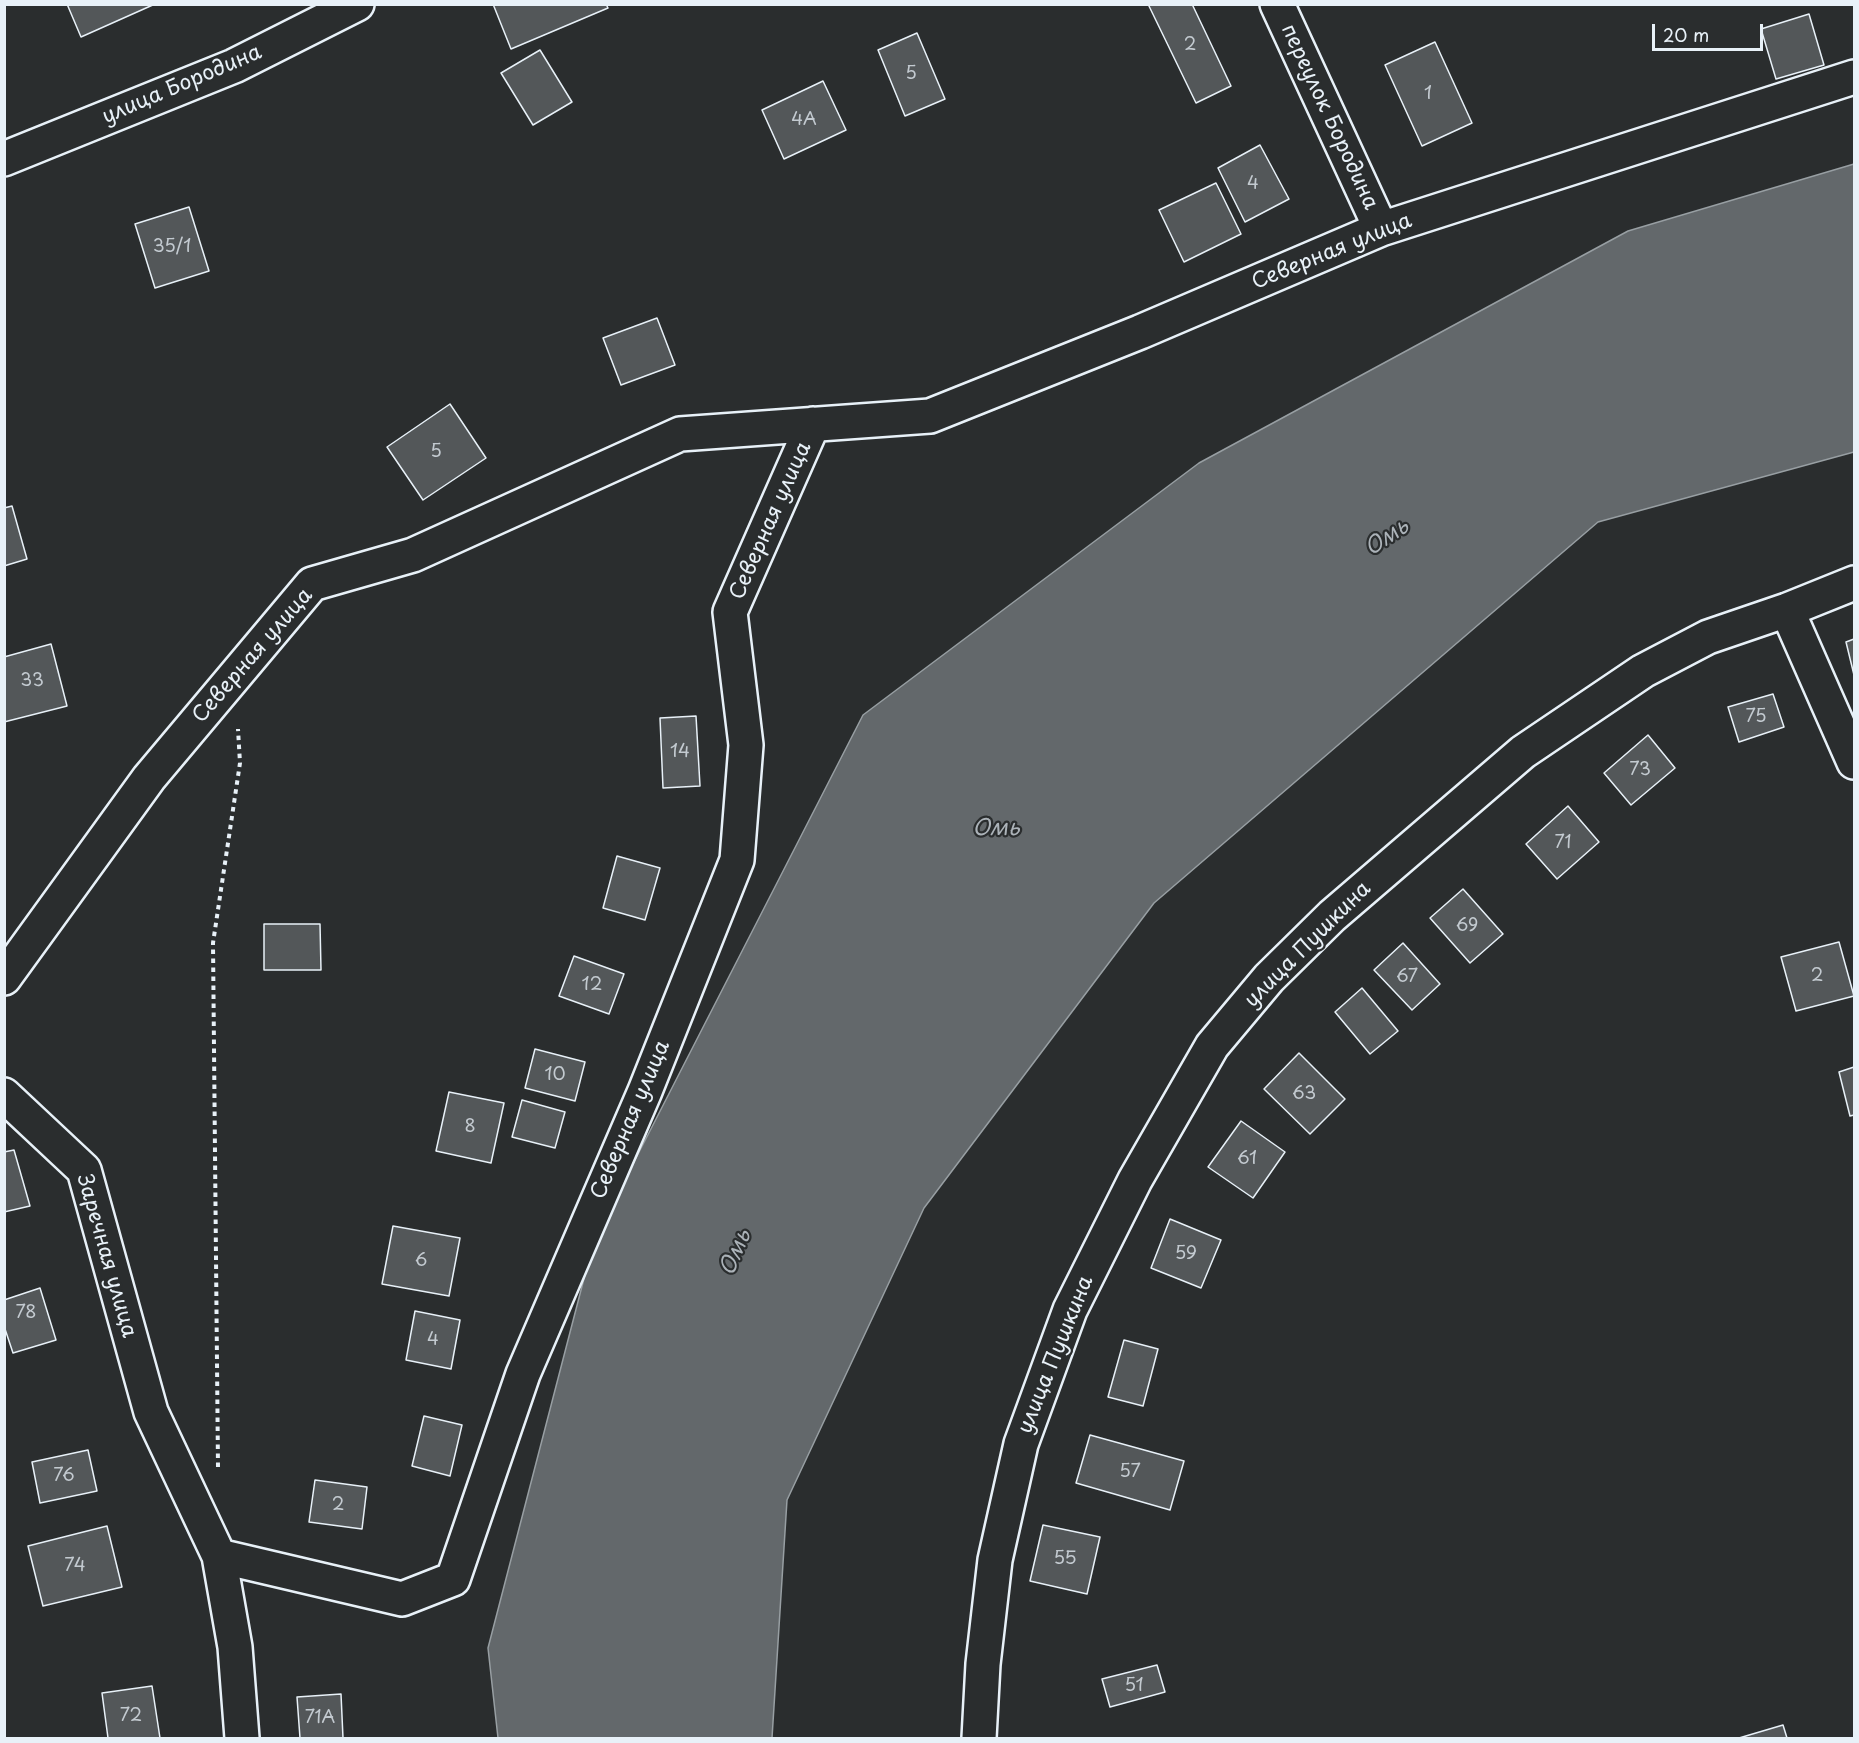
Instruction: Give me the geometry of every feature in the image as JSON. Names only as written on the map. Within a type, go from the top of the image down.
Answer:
[{"type":"street","name":"улица Бородина","points":[[4,159],[234,66],[357,4]]},
{"type":"street","name":"переулок Бородина","points":[[1277,4],[1381,229]]},
{"type":"street","name":"Северная улица","points":[[4,978],[149,778],[312,584],[413,555],[680,434],[930,416],[1140,332],[1381,229],[1854,77]]},
{"type":"street","name":"Северная улица","points":[[219,1556],[402,1599],[453,1579],[523,1374],[645,1091],[737,860],[746,745],[730,612],[813,424]]},
{"type":"street","name":"улица Пушкина","points":[[979,1738],[983,1664],[995,1560],[1021,1444],[1070,1310],[1135,1180],[1212,1046],[1269,978],[1332,916],[1523,752],[1643,671],[1680,651],[1708,637],[1787,610],[1854,583]]},
{"type":"street","points":[[1787,610],[1854,762]]},
{"type":"street","name":"Заречная улица","points":[[4,1095],[84,1170],[151,1412],[219,1556],[235,1647],[242,1738]]},
{"type":"path","points":[[219,1473],[213,943],[240,763],[236,675]]},
{"type":"water","name":"Омь","points":[[1854,164],[1854,452],[1598,522],[1154,903],[924,1208],[787,1500],[772,1738],[498,1738],[488,1648],[594,1240],[863,715],[1199,463],[1628,231]]},
{"type":"building","points":[[67,4],[155,4],[81,37]]},
{"type":"building","points":[[493,4],[606,4],[608,8],[511,49]]},
{"type":"building","points":[[1148,4],[1192,4],[1231,86],[1196,103]]},
{"type":"building","points":[[1809,14],[1824,65],[1776,79],[1761,29]]},
{"type":"building","points":[[917,33],[945,99],[905,116],[878,50]]},
{"type":"building","points":[[1435,42],[1472,123],[1422,146],[1385,65]]},
{"type":"building","points":[[540,50],[572,102],[533,125],[501,73]]},
{"type":"building","points":[[823,81],[846,130],[784,159],[762,110]]},
{"type":"building","points":[[1260,145],[1289,199],[1245,222],[1218,168]]},
{"type":"building","points":[[1216,183],[1241,234],[1184,262],[1159,210]]},
{"type":"building","points":[[189,207],[209,271],[155,288],[135,224]]},
{"type":"building","points":[[657,318],[675,365],[621,385],[603,338]]},
{"type":"building","points":[[450,404],[486,458],[423,500],[387,447]]},
{"type":"building","points":[[12,506],[27,559],[4,566],[4,508]]},
{"type":"building","points":[[1854,639],[1854,675],[1846,642]]},
{"type":"building","points":[[51,644],[67,706],[4,722],[4,657]]},
{"type":"building","points":[[1773,694],[1784,727],[1739,742],[1728,707]]},
{"type":"building","points":[[696,716],[700,786],[663,788],[660,718]]},
{"type":"building","points":[[1648,735],[1675,768],[1631,805],[1604,773]]},
{"type":"building","points":[[1568,806],[1599,842],[1557,879],[1526,844]]},
{"type":"building","points":[[617,856],[660,868],[645,920],[603,908]]},
{"type":"building","points":[[1463,889],[1503,934],[1470,963],[1430,918]]},
{"type":"building","points":[[264,924],[320,924],[321,970],[264,970]]},
{"type":"building","points":[[1839,942],[1854,996],[1796,1011],[1781,957]]},
{"type":"building","points":[[1403,943],[1440,984],[1412,1010],[1374,970]]},
{"type":"building","points":[[574,956],[624,974],[609,1014],[559,996]]},
{"type":"building","points":[[1362,988],[1398,1031],[1370,1054],[1335,1012]]},
{"type":"building","points":[[535,1049],[585,1062],[575,1101],[525,1088]]},
{"type":"building","points":[[1299,1053],[1345,1099],[1310,1134],[1264,1089]]},
{"type":"building","points":[[1854,1067],[1854,1115],[1850,1116],[1839,1072]]},
{"type":"building","points":[[449,1092],[504,1103],[491,1163],[436,1151]]},
{"type":"building","points":[[522,1100],[565,1112],[555,1148],[512,1137]]},
{"type":"building","points":[[1241,1121],[1285,1152],[1253,1198],[1208,1167]]},
{"type":"building","points":[[14,1150],[30,1206],[4,1212],[4,1152]]},
{"type":"building","points":[[1170,1219],[1221,1240],[1201,1288],[1151,1268]]},
{"type":"building","points":[[393,1226],[460,1238],[449,1296],[382,1284]]},
{"type":"building","points":[[40,1288],[56,1340],[13,1353],[4,1326],[4,1300]]},
{"type":"building","points":[[415,1311],[460,1320],[451,1369],[406,1360]]},
{"type":"building","points":[[1124,1340],[1158,1349],[1143,1406],[1108,1397]]},
{"type":"building","points":[[424,1416],[462,1425],[450,1476],[412,1466]]},
{"type":"building","points":[[1090,1435],[1184,1461],[1170,1510],[1076,1483]]},
{"type":"building","points":[[88,1450],[97,1491],[40,1503],[32,1462]]},
{"type":"building","points":[[315,1480],[367,1487],[362,1529],[309,1522]]},
{"type":"building","points":[[1043,1525],[1100,1537],[1087,1594],[1030,1581]]},
{"type":"building","points":[[107,1526],[122,1587],[43,1606],[28,1546]]},
{"type":"building","points":[[1157,1665],[1165,1692],[1110,1707],[1102,1679]]},
{"type":"building","points":[[152,1686],[160,1738],[108,1738],[102,1693]]},
{"type":"building","points":[[341,1694],[343,1738],[300,1738],[297,1697]]},
{"type":"building","points":[[1783,1725],[1787,1738],[1739,1738]]}]
